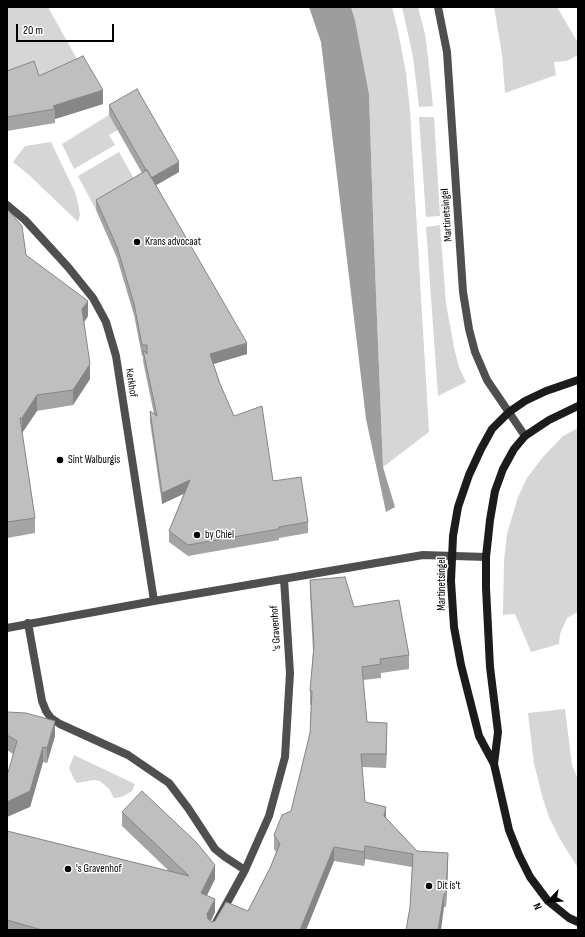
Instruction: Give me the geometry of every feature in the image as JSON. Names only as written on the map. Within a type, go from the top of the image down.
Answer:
[{"type":"street","name":"Martinetsingel","points":[[438,7],[447,52],[463,292],[469,329],[475,352],[486,380],[525,436],[514,449],[503,469],[495,491],[486,558],[490,667],[498,732],[494,764]]},
{"type":"street","name":"Kerkhof","points":[[7,205],[25,220],[68,267],[93,298],[106,322],[116,356],[154,600]]},
{"type":"street","points":[[509,412],[525,401],[546,390],[578,380]]},
{"type":"street","points":[[525,436],[549,420],[578,406]]},
{"type":"street","name":"Martinetsingel","points":[[509,412],[492,429],[481,449],[469,475],[458,507],[453,536],[452,604],[454,627],[461,665],[479,736],[494,764],[509,830],[519,855],[530,877],[548,901],[569,918],[578,922]]},
{"type":"street","points":[[7,628],[154,600],[423,555],[486,558]]},
{"type":"street","name":"'s Gravenhof","points":[[212,930],[245,870],[269,816],[286,757],[290,673],[284,579]]},
{"type":"street","points":[[28,624],[42,701],[50,718],[128,755],[169,783],[188,808],[215,849],[225,858],[245,870]]},
{"type":"shaded area","points":[[7,7],[48,7],[83,70],[7,100]]},
{"type":"shaded area","points":[[309,7],[351,7],[355,20],[369,94],[383,467],[395,507],[386,512],[366,419],[321,42]]},
{"type":"shaded area","points":[[351,7],[392,7],[406,73],[410,111],[429,432],[383,467],[369,94],[355,20]]},
{"type":"shaded area","points":[[402,7],[418,7],[425,34],[433,106],[419,107],[413,57]]},
{"type":"shaded area","points":[[494,7],[557,7],[578,43],[578,55],[567,61],[554,62],[556,75],[505,93],[502,54]]},
{"type":"shaded area","points":[[109,115],[118,130],[109,135],[115,145],[74,169],[62,144]]},
{"type":"shaded area","points":[[419,117],[434,117],[440,216],[426,217]]},
{"type":"shaded area","points":[[51,142],[75,192],[80,215],[78,222],[28,174],[13,162],[25,146]]},
{"type":"shaded area","points":[[119,152],[138,186],[96,210],[78,176]]},
{"type":"shaded area","points":[[440,225],[446,304],[455,352],[459,367],[466,382],[438,396],[426,227]]},
{"type":"shaded area","points":[[578,428],[578,612],[567,618],[560,634],[559,644],[531,652],[515,614],[503,615],[504,561],[507,534],[518,497],[527,478],[543,457],[563,436]]},
{"type":"shaded area","points":[[565,709],[572,765],[578,779],[578,868],[560,839],[549,817],[543,799],[534,764],[528,713]]},
{"type":"shaded area","points":[[74,755],[135,784],[132,791],[122,797],[114,798],[109,789],[100,781],[94,780],[77,783],[69,768]]},
{"type":"building","points":[[83,56],[103,90],[53,106],[55,109],[7,117],[7,71],[34,61],[39,76]]},
{"type":"building","points":[[137,89],[179,162],[151,178],[109,105]]},
{"type":"building","points":[[147,170],[247,343],[210,354],[220,384],[234,416],[262,406],[273,481],[301,477],[308,522],[279,527],[279,529],[188,545],[169,531],[190,480],[162,493],[150,411],[157,416],[143,350],[147,354],[147,345],[142,345],[134,304],[117,247],[96,200]]},
{"type":"building","points":[[7,209],[22,226],[26,255],[88,301],[82,309],[90,364],[73,390],[37,395],[22,418],[20,418],[35,518],[7,522]]},
{"type":"building","points":[[345,577],[354,607],[399,600],[409,655],[380,659],[381,664],[362,667],[367,722],[387,723],[386,754],[361,754],[365,802],[386,807],[384,816],[417,851],[448,853],[446,894],[444,894],[438,930],[406,930],[410,907],[413,854],[365,846],[364,852],[334,847],[300,930],[42,930],[7,920],[7,831],[189,876],[122,812],[142,791],[196,842],[215,865],[201,893],[215,899],[207,914],[208,919],[212,922],[215,921],[226,902],[248,911],[270,868],[280,844],[274,835],[282,815],[291,811],[310,733],[312,691],[310,691],[314,646],[310,580]]},
{"type":"building","points":[[7,712],[26,713],[55,721],[47,748],[43,747],[30,791],[7,802],[7,776],[17,741],[7,735]]},
{"type":"place","name":"Krans advocaat","points":[[137,242]]},
{"type":"place","name":"Sint Walburgis","points":[[60,460]]},
{"type":"place","name":"by Chiel","points":[[197,535]]},
{"type":"place","name":"'s Gravenhof","points":[[68,869]]},
{"type":"place","name":"Dit is't","points":[[429,886]]}]
